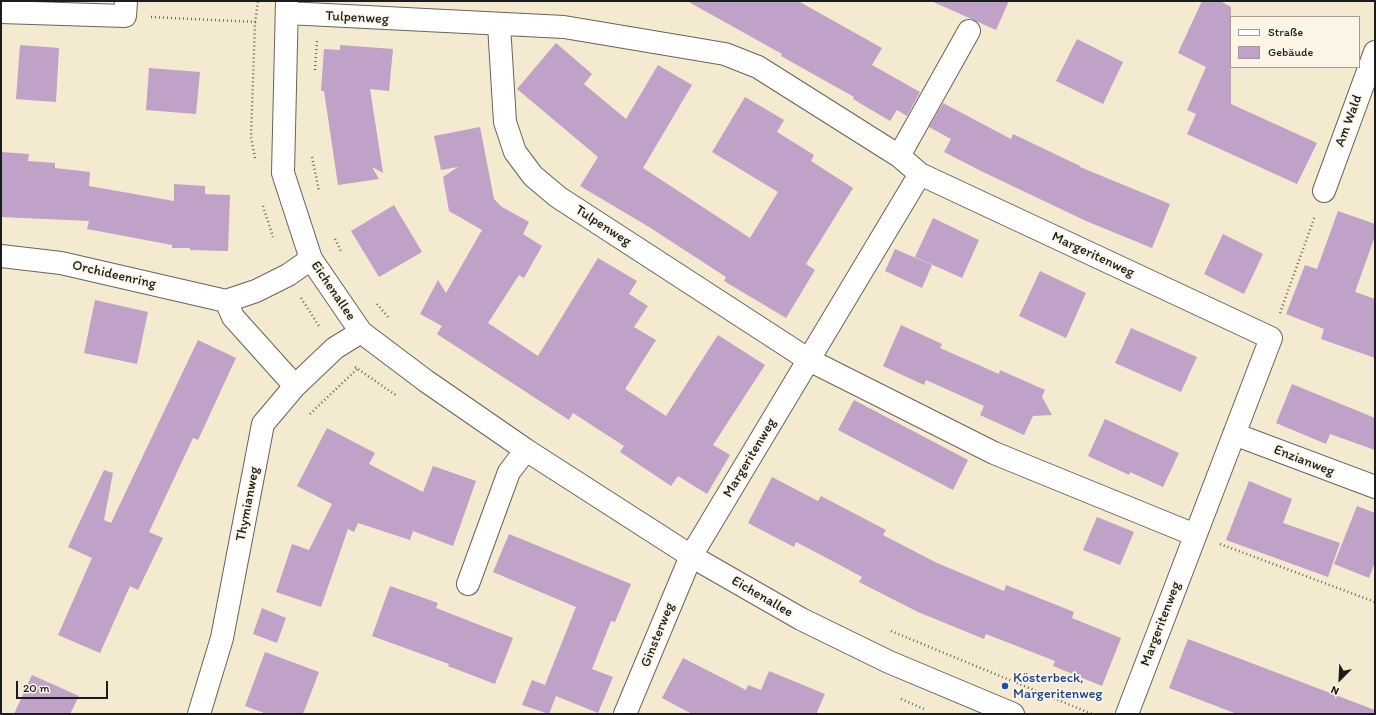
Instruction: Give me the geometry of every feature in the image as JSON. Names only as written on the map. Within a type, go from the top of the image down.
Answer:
[{"type":"street","name":"Tulpenweg","points":[[287,7],[318,16],[564,27],[724,54],[758,66],[899,156],[920,174]]},
{"type":"street","name":"Eichenallee","points":[[287,7],[283,172],[311,259],[361,332],[426,381],[526,450],[691,556],[801,619],[889,662],[1013,714]]},
{"type":"street","points":[[1,12],[125,8]]},
{"type":"street","name":"Tulpenweg","points":[[499,25],[506,122],[515,152],[533,176],[558,197],[809,360]]},
{"type":"street","points":[[899,156],[969,32]]},
{"type":"street","name":"Am Wald","points":[[1324,191],[1375,52]]},
{"type":"street","name":"Margeritenweg","points":[[691,556],[920,174],[1271,338],[1128,714]]},
{"type":"street","name":"Orchideenring","points":[[1,256],[61,263],[226,301]]},
{"type":"street","points":[[295,386],[233,317],[226,301],[256,291],[288,275],[311,259]]},
{"type":"street","name":"Thymianweg","points":[[199,714],[222,638],[263,424],[295,386],[335,348],[361,332]]},
{"type":"street","points":[[809,360],[994,453],[1195,535]]},
{"type":"street","name":"Enzianweg","points":[[1234,434],[1375,487]]},
{"type":"street","points":[[468,584],[509,472],[526,450]]},
{"type":"street","name":"Ginsterweg","points":[[625,714],[691,556]]},
{"type":"path","points":[[125,8],[255,23],[287,7]]},
{"type":"path","points":[[314,76],[318,16]]},
{"type":"path","points":[[311,152],[320,195]]},
{"type":"path","points":[[1271,338],[1324,191]]},
{"type":"path","points":[[334,237],[343,256]]},
{"type":"path","points":[[372,298],[392,320]]},
{"type":"path","points":[[306,417],[357,369]]},
{"type":"path","points":[[1195,535],[1375,602]]},
{"type":"path","points":[[887,629],[1092,714]]},
{"type":"building","points":[[687,1],[798,1],[882,48],[872,65],[920,92],[907,116],[897,110],[890,121],[853,99],[854,97],[781,56],[782,54]]},
{"type":"building","points":[[931,1],[1009,1],[996,30]]},
{"type":"building","points":[[1202,1],[1220,1],[1231,7],[1231,104],[1317,143],[1297,184],[1187,134],[1196,114],[1187,110],[1206,67],[1178,53]]},
{"type":"building","points":[[1077,39],[1123,62],[1103,104],[1056,81]]},
{"type":"building","points":[[556,43],[592,74],[584,84],[626,119],[658,65],[692,85],[643,168],[750,238],[778,192],[712,152],[745,97],[784,120],[777,132],[814,155],[811,161],[853,188],[806,264],[815,270],[786,318],[724,281],[726,277],[649,227],[580,186],[598,157],[517,89]]},
{"type":"building","points":[[20,45],[59,48],[56,102],[16,99]]},
{"type":"building","points":[[340,45],[393,49],[389,91],[370,89],[383,173],[372,167],[379,179],[338,185],[324,91],[321,91],[324,49],[340,50]]},
{"type":"building","points":[[149,68],[200,72],[196,114],[146,110]]},
{"type":"building","points":[[943,103],[1011,139],[1013,134],[1080,167],[1170,204],[1152,248],[1086,221],[944,152],[951,139],[929,127]]},
{"type":"building","points":[[480,127],[494,199],[502,207],[529,222],[523,234],[542,246],[524,278],[519,275],[488,323],[538,356],[598,258],[637,281],[629,294],[648,306],[634,327],[656,340],[625,389],[666,416],[718,335],[765,365],[713,445],[730,455],[707,494],[678,476],[671,486],[620,452],[624,446],[573,413],[569,420],[437,334],[442,326],[420,314],[438,280],[446,293],[482,230],[449,211],[443,177],[458,167],[441,170],[434,136]]},
{"type":"building","points":[[1,152],[29,154],[28,161],[55,163],[55,168],[90,172],[89,186],[174,201],[174,184],[205,186],[205,194],[230,195],[228,251],[172,248],[172,245],[87,229],[89,221],[1,217]]},
{"type":"building","points":[[394,205],[422,252],[379,277],[351,231]]},
{"type":"building","points":[[1338,211],[1375,224],[1375,236],[1355,292],[1375,299],[1375,358],[1321,339],[1324,329],[1286,314],[1305,265],[1317,269]]},
{"type":"building","points":[[933,218],[979,240],[962,278],[915,257]]},
{"type":"building","points":[[1223,234],[1263,254],[1244,294],[1204,274]]},
{"type":"building","points":[[895,249],[932,265],[922,288],[885,271]]},
{"type":"building","points":[[1040,271],[1086,293],[1066,338],[1019,316]]},
{"type":"building","points":[[95,300],[148,312],[137,364],[84,353]]},
{"type":"building","points":[[901,325],[942,344],[940,348],[999,374],[1000,370],[1045,390],[1042,397],[1052,415],[1033,416],[1024,435],[980,415],[984,406],[926,380],[924,385],[883,366]]},
{"type":"building","points":[[1131,328],[1197,357],[1181,392],[1115,363]]},
{"type":"building","points":[[198,340],[236,358],[198,440],[193,438],[149,532],[163,538],[138,590],[130,586],[100,653],[58,635],[92,558],[68,547],[104,470],[113,473],[104,520],[111,523]]},
{"type":"building","points":[[1292,384],[1375,418],[1375,450],[1330,434],[1326,444],[1276,423]]},
{"type":"building","points":[[854,400],[968,460],[953,490],[838,430]]},
{"type":"building","points":[[1105,419],[1179,453],[1163,487],[1130,472],[1129,475],[1088,456]]},
{"type":"building","points":[[327,428],[375,453],[369,464],[423,492],[433,466],[476,481],[453,546],[413,531],[410,540],[358,523],[354,532],[348,529],[321,607],[276,592],[292,544],[309,550],[332,504],[297,486]]},
{"type":"building","points":[[772,477],[818,501],[821,496],[886,530],[883,535],[937,563],[1004,591],[1006,585],[1074,612],[1072,618],[1121,638],[1102,686],[1053,666],[1055,661],[986,634],[984,639],[918,612],[859,582],[862,577],[840,565],[796,542],[794,547],[748,523]]},
{"type":"building","points":[[1249,481],[1292,499],[1283,523],[1340,543],[1328,577],[1226,540]]},
{"type":"building","points":[[1357,506],[1375,513],[1375,562],[1369,578],[1334,564]]},
{"type":"building","points":[[1097,517],[1134,532],[1120,565],[1083,550]]},
{"type":"building","points":[[509,534],[631,584],[615,622],[611,621],[592,669],[613,677],[598,713],[556,696],[549,714],[522,705],[532,680],[545,685],[576,607],[493,572]]},
{"type":"building","points":[[390,586],[438,603],[436,608],[513,638],[495,684],[448,666],[449,664],[372,636]]},
{"type":"building","points":[[262,608],[286,618],[277,643],[253,634]]},
{"type":"building","points":[[1188,639],[1375,710],[1375,714],[1237,714],[1169,688]]},
{"type":"building","points":[[265,652],[319,672],[303,714],[267,714],[245,706]]},
{"type":"building","points":[[683,658],[746,690],[748,685],[761,690],[769,671],[825,694],[817,712],[818,714],[692,714],[662,698]]},
{"type":"building","points":[[32,675],[79,696],[70,714],[14,714]]},
{"type":"place","name":"Kösterbeck, Margeritenweg","points":[[1005,686]]}]
